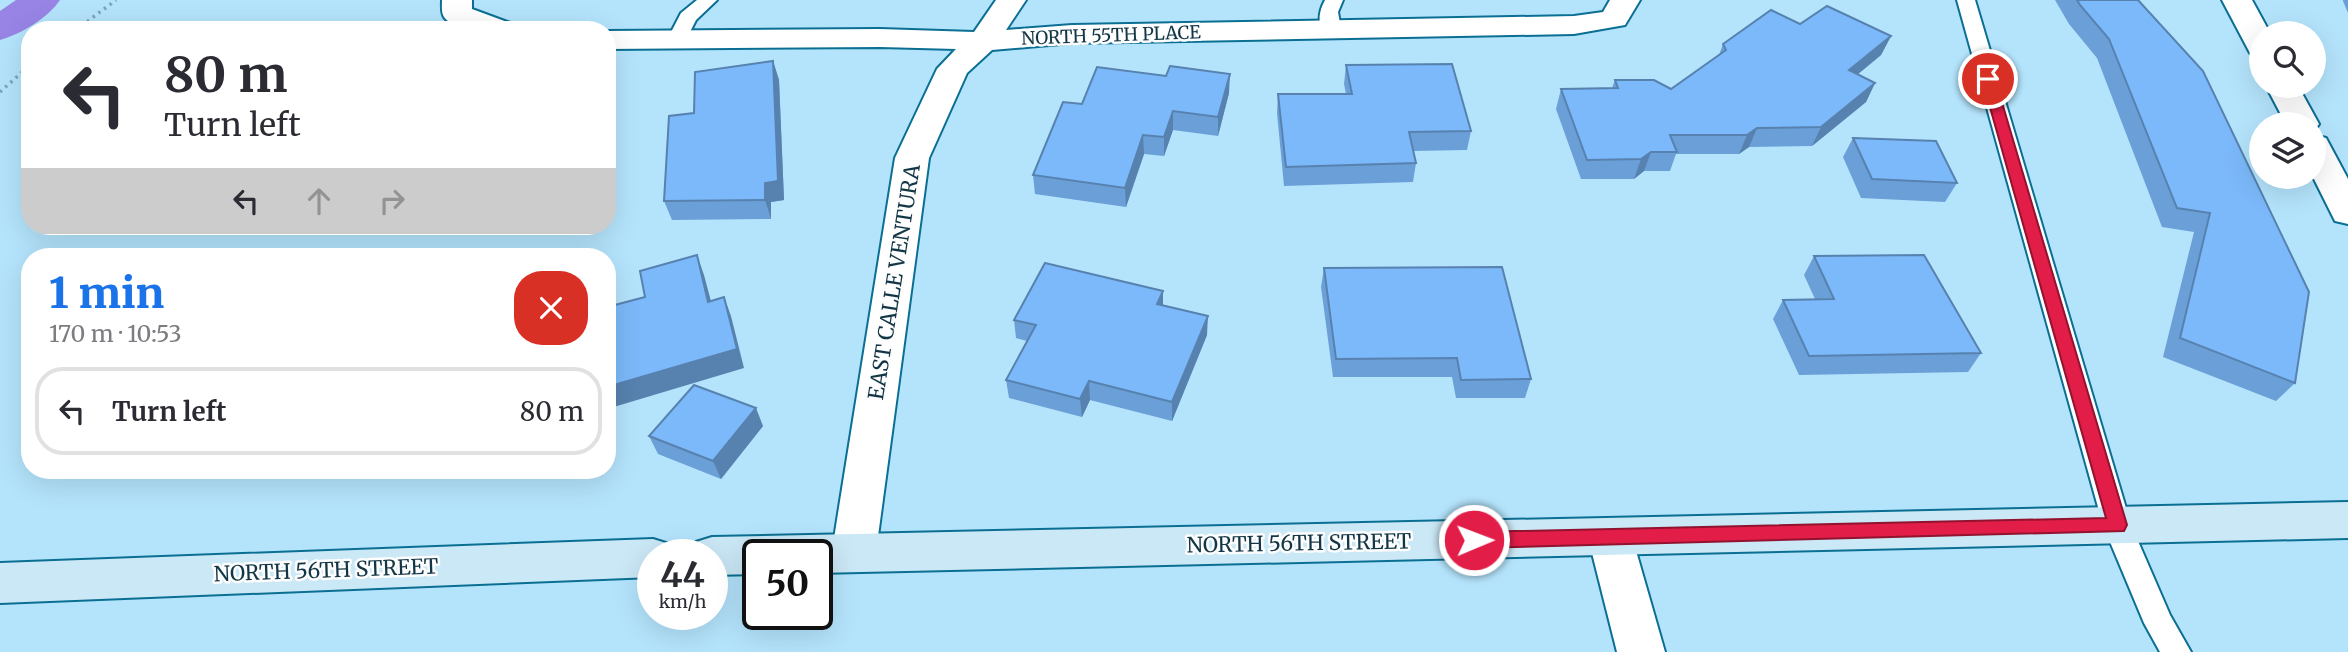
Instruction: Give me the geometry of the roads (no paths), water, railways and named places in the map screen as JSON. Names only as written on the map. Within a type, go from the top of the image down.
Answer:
[{"type":"main road","name":"NORTH 56TH STREET","points":[[728,555],[2348,520]]},
{"type":"main road","name":"NORTH 56TH STREET","points":[[0,583],[637,559]]},
{"type":"street","name":"EAST CALLE VENTURA","points":[[853,551],[912,158],[953,69],[983,41],[1011,0]]},
{"type":"street","points":[[2237,0],[2249,23]]},
{"type":"street","points":[[457,7],[484,21]]},
{"type":"street","name":"NORTH 55TH PLACE","points":[[616,40],[880,38],[983,41],[1333,15],[1574,24],[1620,9]]},
{"type":"street","points":[[2326,169],[2348,212]]},
{"type":"street","points":[[1609,537],[1641,652]]},
{"type":"lane","points":[[677,40],[688,18],[708,0]]},
{"type":"lane","points":[[1966,0],[2118,525],[2159,623],[2176,652]]},
{"type":"waterway","points":[[0,28],[41,0]]}]
